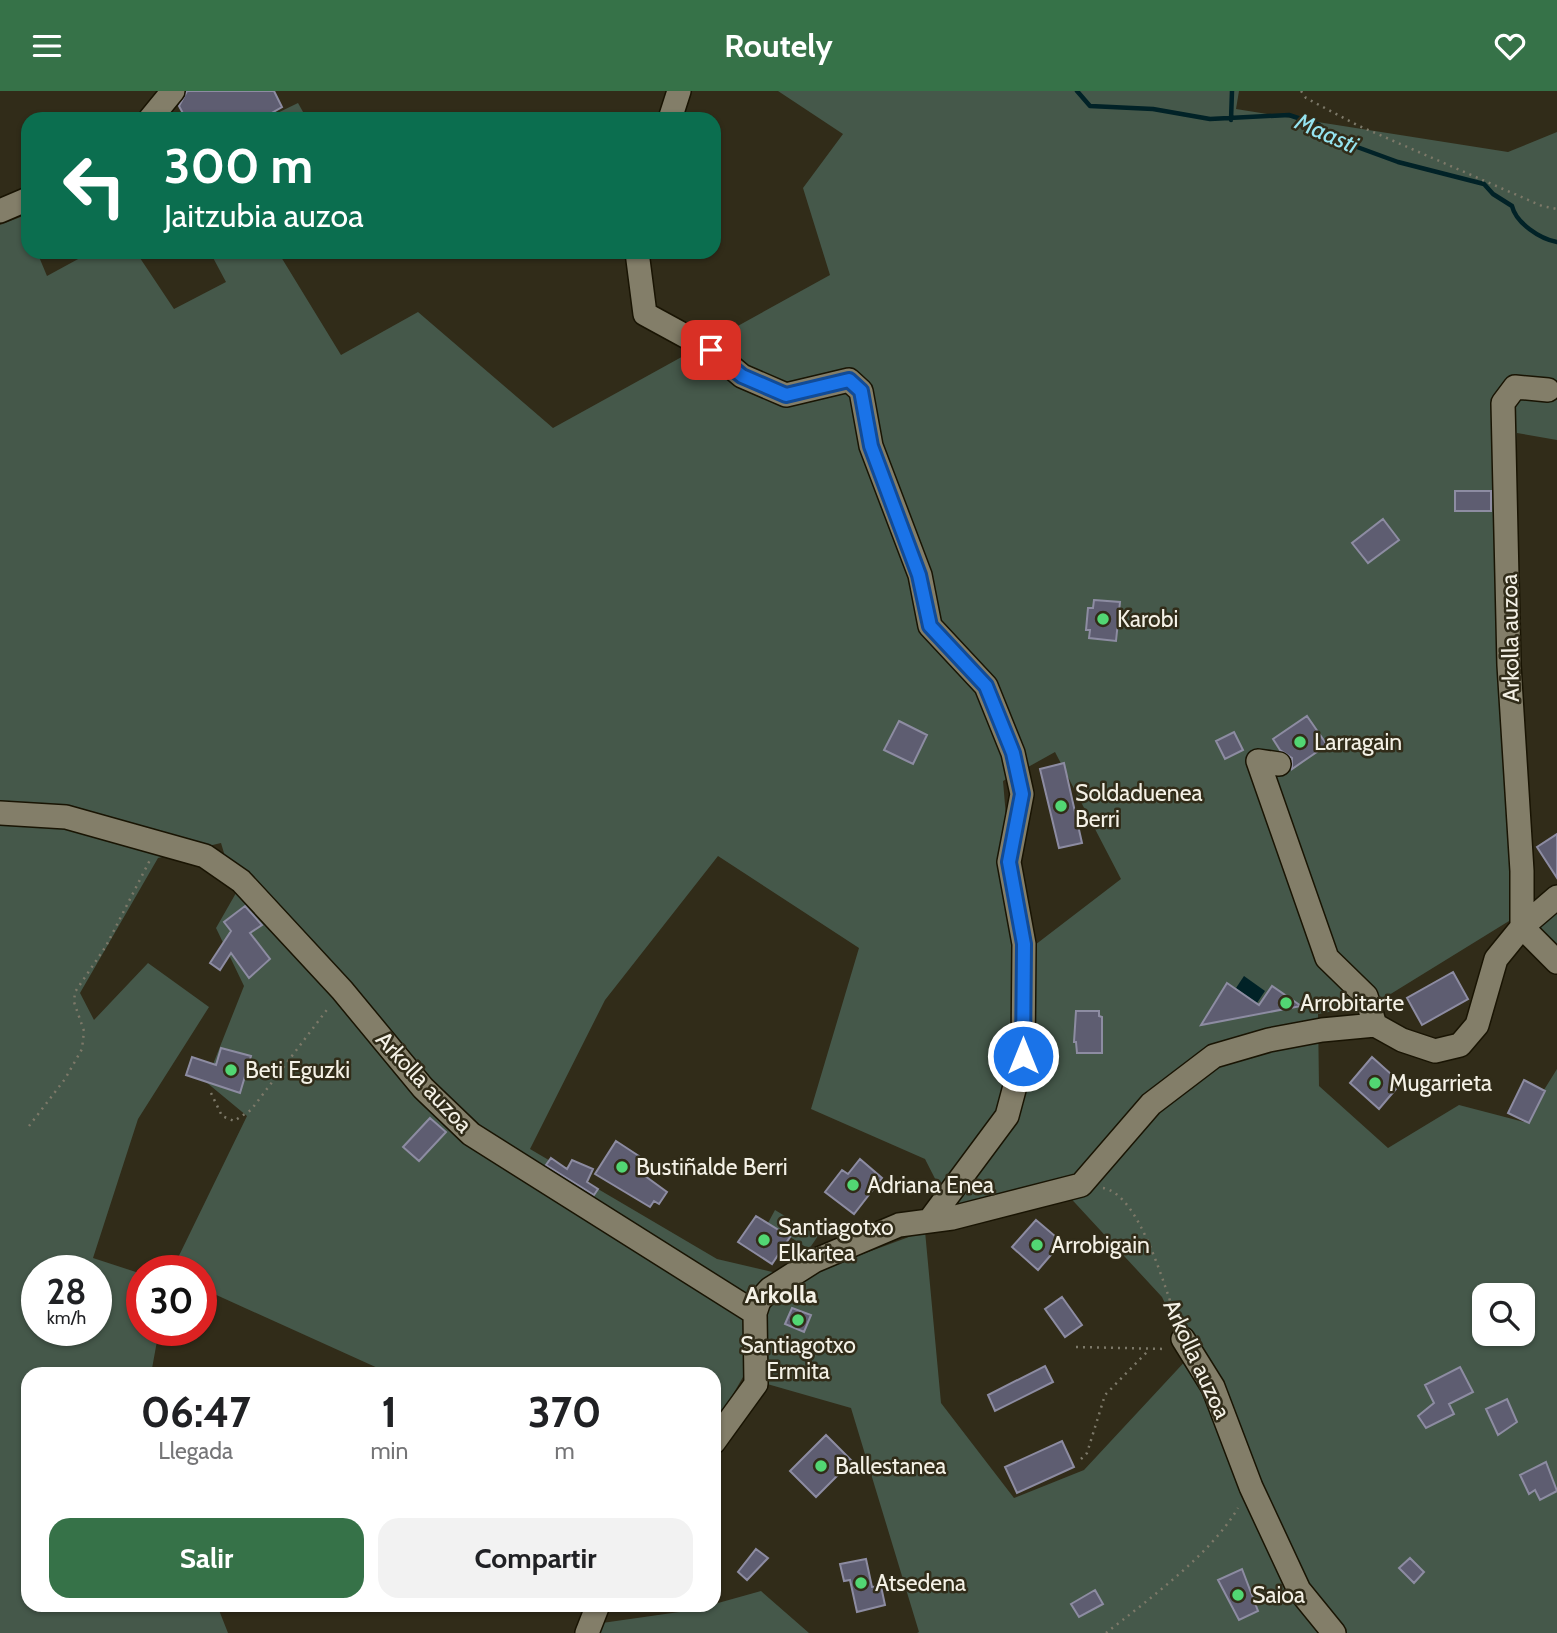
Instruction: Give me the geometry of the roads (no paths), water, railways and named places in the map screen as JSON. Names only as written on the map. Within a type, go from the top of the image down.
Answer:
[{"type":"street","points":[[156,112],[173,91]]},
{"type":"street","points":[[672,112],[679,91]]},
{"type":"street","points":[[0,211],[21,202]]},
{"type":"street","points":[[638,259],[645,314],[711,350],[742,376],[786,395],[849,380],[861,391],[871,446],[919,575],[930,626],[986,686],[1013,753],[1022,794],[1009,862],[1024,944],[1023,1056],[1007,1116],[929,1221]]},
{"type":"street","name":"Arkolla auzoa","points":[[1522,926],[1522,871],[1509,665],[1503,403],[1515,387],[1548,390]]},
{"type":"street","points":[[1279,764],[1258,761],[1313,922],[1327,958],[1366,996],[1375,1025]]},
{"type":"street","name":"Arkolla auzoa","points":[[0,813],[66,817],[205,856],[240,881],[342,990],[423,1088],[471,1134],[755,1313]]},
{"type":"street","points":[[721,1432],[756,1384],[755,1313],[759,1301],[769,1289],[814,1261],[900,1225],[929,1221],[1081,1185],[1151,1104],[1214,1056],[1269,1040],[1375,1025],[1402,1040],[1435,1051],[1460,1045],[1477,1025],[1496,959],[1522,926],[1557,897]]},
{"type":"street","points":[[1522,926],[1557,962]]},
{"type":"street","name":"Arkolla auzoa","points":[[1183,1339],[1213,1387],[1251,1487],[1299,1590],[1334,1633]]},
{"type":"street","points":[[587,1633],[595,1612]]},
{"type":"water","points":[[1244,976],[1265,991],[1257,1003],[1236,988]]},
{"type":"waterway","name":"Maasti","points":[[1077,91],[1090,106],[1153,109],[1210,119],[1289,115],[1319,125],[1338,140],[1398,162],[1484,184],[1493,194],[1512,206],[1518,218],[1530,229],[1557,242]]},
{"type":"waterway","points":[[1231,120],[1232,91]]},
{"type":"place","name":"Karobi","points":[[1103,619]]},
{"type":"place","name":"Larragain","points":[[1300,742]]},
{"type":"place","name":"Soldaduenea Berri","points":[[1061,806]]},
{"type":"place","name":"Arrobitarte","points":[[1286,1003]]},
{"type":"place","name":"Beti Eguzki","points":[[231,1070]]},
{"type":"place","name":"Mugarrieta","points":[[1375,1083]]},
{"type":"place","name":"Bustiñalde Berri","points":[[622,1167]]},
{"type":"place","name":"Adriana Enea","points":[[853,1185]]},
{"type":"place","name":"Santiagotxo Elkartea","points":[[764,1240]]},
{"type":"place","name":"Arrobigain","points":[[1037,1245]]},
{"type":"place","name":"Santiagotxo Ermita","points":[[798,1320]]},
{"type":"place","name":"Ballestanea","points":[[821,1466]]},
{"type":"place","name":"Atsedena","points":[[861,1583]]},
{"type":"place","name":"Saioa","points":[[1238,1595]]},
{"type":"district","name":"Arkolla","points":[[781,1294]]}]
